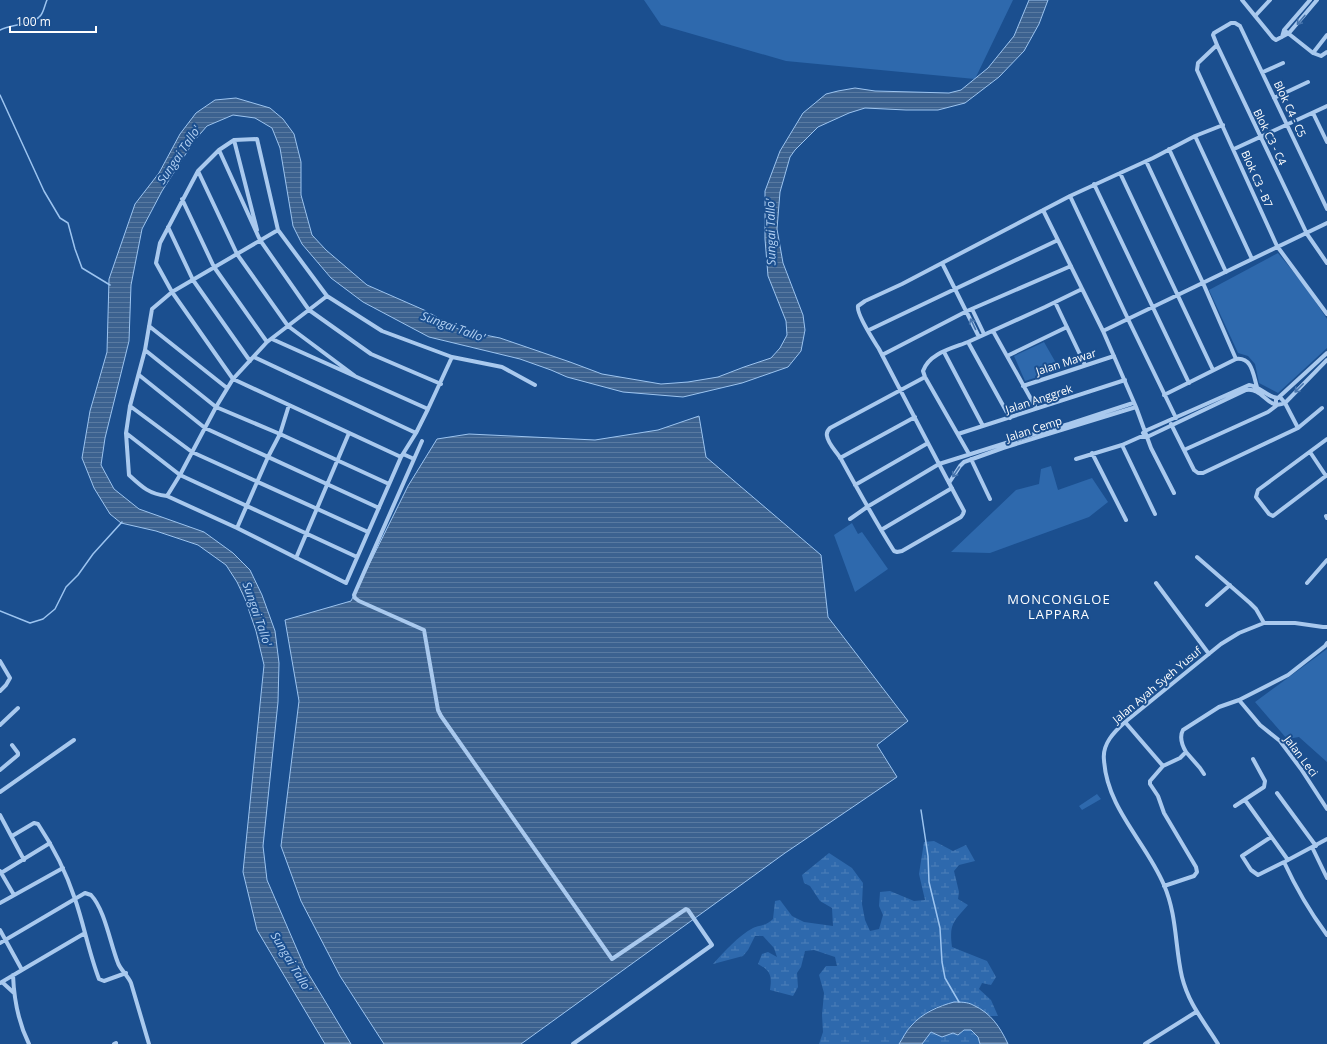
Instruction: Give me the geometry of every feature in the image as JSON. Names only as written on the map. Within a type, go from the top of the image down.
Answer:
[{"type":"street","points":[[1242,0],[1274,40],[1278,40],[1289,33],[1317,0]]},
{"type":"street","points":[[1255,16],[1270,0]]},
{"type":"street","points":[[1282,37],[1284,30],[1310,0]]},
{"type":"street","name":"Blok C4 - C5","points":[[1216,45],[1213,34],[1231,23],[1236,23],[1240,26],[1327,209]]},
{"type":"street","points":[[1284,30],[1313,53],[1320,56],[1327,52]]},
{"type":"street","points":[[1313,53],[1327,35]]},
{"type":"street","name":"Blok C3 - B7","points":[[1216,45],[1197,66],[1197,70],[1277,246],[1327,314]]},
{"type":"street","name":"Blok C3 - C4","points":[[1216,45],[1307,234],[1327,263]]},
{"type":"street","points":[[1262,72],[1283,63]]},
{"type":"street","points":[[1274,98],[1308,82]]},
{"type":"street","points":[[1234,149],[1327,106]]},
{"type":"street","points":[[1313,113],[1327,142]]},
{"type":"street","points":[[925,378],[900,390],[827,430],[826,435],[881,530],[894,550],[898,552],[961,517],[964,513],[915,417],[900,390],[858,311],[858,306],[1094,184],[1146,161],[1195,136],[1223,125]]},
{"type":"street","points":[[1195,136],[1252,259]]},
{"type":"street","points":[[414,459],[349,433],[233,379],[172,292],[156,263],[160,243],[198,171],[219,150],[234,140],[257,138],[278,230],[327,296],[382,331],[452,358],[502,367],[535,385]]},
{"type":"street","points":[[234,140],[260,240]]},
{"type":"street","points":[[1169,149],[1226,272]]},
{"type":"street","points":[[219,150],[260,240],[309,310],[371,354],[441,384]]},
{"type":"street","points":[[1146,161],[1203,283],[1236,359]]},
{"type":"street","points":[[198,171],[237,254],[288,326],[355,376]]},
{"type":"street","points":[[1120,172],[1213,370]]},
{"type":"street","points":[[1094,184],[1189,383]]},
{"type":"street","points":[[1070,196],[1176,418]]},
{"type":"street","points":[[1322,199],[1327,197]]},
{"type":"street","points":[[182,199],[214,267],[267,342]]},
{"type":"street","points":[[1043,210],[1103,331],[1136,407],[1151,448],[1174,493]]},
{"type":"street","points":[[1103,331],[1178,296],[1277,246],[1307,234],[1327,223]]},
{"type":"street","points":[[168,228],[193,280],[250,361]]},
{"type":"street","points":[[278,230],[172,292],[152,309],[145,350],[130,406],[126,433],[129,475],[143,488],[155,495],[167,496],[237,528],[346,583],[402,455],[441,384],[452,358]]},
{"type":"street","points":[[868,330],[1058,240]]},
{"type":"street","points":[[942,263],[979,337]]},
{"type":"street","points":[[882,355],[967,311],[1071,266]]},
{"type":"street","points":[[969,454],[925,378],[923,371],[928,361],[944,352],[994,331],[1082,289]]},
{"type":"street","points":[[167,496],[233,379],[267,342],[327,296]]},
{"type":"street","points":[[1055,302],[1085,365]]},
{"type":"street","points":[[972,309],[984,334]]},
{"type":"street","points":[[149,326],[227,388]]},
{"type":"street","points":[[1007,356],[1067,327]]},
{"type":"street","points":[[994,331],[1036,408]]},
{"type":"street","points":[[272,339],[428,409]]},
{"type":"street","points":[[968,342],[1010,418]]},
{"type":"street","points":[[145,350],[216,407],[280,434],[389,484]]},
{"type":"street","points":[[944,352],[983,426]]},
{"type":"street","points":[[1276,406],[1278,398],[1327,353]]},
{"type":"street","name":"Jalan Mawar","points":[[1023,386],[1114,356]]},
{"type":"street","points":[[254,357],[416,432]]},
{"type":"street","points":[[1164,395],[1236,359],[1243,359],[1249,363],[1257,387]]},
{"type":"street","points":[[1184,450],[1268,412],[1276,406],[1284,403],[1327,360]]},
{"type":"street","points":[[139,375],[205,428],[378,508]]},
{"type":"street","name":"Jalan Anggrek","points":[[958,434],[1124,380]]},
{"type":"street","points":[[1140,437],[1145,431],[1249,385],[1257,387],[1278,398],[1284,403],[1298,428]]},
{"type":"street","points":[[1076,459],[1122,445],[1140,437],[1147,437],[1171,424],[1246,390],[1250,389],[1258,392],[1276,406]]},
{"type":"street","points":[[850,519],[867,507],[939,464],[1133,403]]},
{"type":"street","points":[[237,528],[268,457],[280,434],[289,405]]},
{"type":"street","points":[[130,406],[192,452],[368,532]]},
{"type":"street","name":"Jalan Cemp","points":[[949,483],[964,462],[1050,433],[1136,407]]},
{"type":"street","points":[[1171,424],[1194,470],[1198,473],[1203,473],[1298,428],[1322,408]]},
{"type":"street","points":[[840,458],[915,417]]},
{"type":"street","points":[[126,433],[180,475],[357,557]]},
{"type":"street","points":[[296,558],[349,433]]},
{"type":"street","points":[[1310,452],[1326,476],[1273,516],[1269,514],[1256,497],[1258,490],[1327,439]]},
{"type":"street","points":[[422,441],[354,595],[355,598],[424,630],[441,716],[612,959],[686,910],[688,910],[712,945],[573,1044]]},
{"type":"street","points":[[855,485],[928,443]]},
{"type":"street","points":[[1122,445],[1155,514]]},
{"type":"street","points":[[1092,453],[1126,520]]},
{"type":"street","points":[[972,459],[990,499]]},
{"type":"street","points":[[881,530],[952,488]]},
{"type":"street","points":[[1197,557],[1256,609],[1264,623]]},
{"type":"street","points":[[1307,583],[1327,560]]},
{"type":"street","points":[[1156,583],[1209,654]]},
{"type":"street","points":[[1207,605],[1230,585]]},
{"type":"street","name":"Jalan Ayah Syeh Yusuf","points":[[1218,1044],[1196,1012],[1182,978],[1172,913],[1164,886],[1148,855],[1115,804],[1104,762],[1106,746],[1111,736],[1125,722],[1221,644],[1239,633],[1264,623],[1295,623],[1327,627]]},
{"type":"street","points":[[1204,774],[1186,752],[1181,740],[1181,733],[1183,730],[1219,708],[1239,700],[1288,675],[1305,663],[1327,643]]},
{"type":"street","points":[[0,661],[10,678],[6,686],[0,691]]},
{"type":"street","name":"Jalan Leci","points":[[1239,700],[1260,725],[1280,741],[1301,769],[1327,809]]},
{"type":"street","points":[[0,725],[18,708]]},
{"type":"street","points":[[1125,722],[1163,766]]},
{"type":"street","points":[[0,792],[74,740]]},
{"type":"street","points":[[0,770],[18,755],[12,745]]},
{"type":"street","points":[[1164,886],[1194,876],[1197,872],[1196,867],[1164,814],[1158,796],[1150,784],[1150,781],[1163,766],[1180,758],[1186,752]]},
{"type":"street","points":[[1235,806],[1264,787],[1265,781],[1253,759]]},
{"type":"street","points":[[1277,793],[1314,846],[1327,878]]},
{"type":"street","points":[[1245,800],[1286,861],[1295,887],[1312,915],[1327,935]]},
{"type":"street","points":[[0,815],[24,860]]},
{"type":"street","points":[[12,836],[34,823],[37,823],[50,843],[64,870],[75,899],[99,979],[104,981],[126,973]]},
{"type":"street","points":[[1242,856],[1271,837]]},
{"type":"street","points":[[1239,851],[1251,870],[1258,875],[1326,839],[1327,845]]},
{"type":"street","points":[[14,895],[1,872],[24,860],[50,843]]},
{"type":"street","points":[[0,903],[64,870]]},
{"type":"street","points":[[0,943],[75,899],[85,894],[91,894],[108,932],[118,964],[132,983],[149,1044]]},
{"type":"street","points":[[0,930],[22,970]]},
{"type":"street","points":[[14,993],[1,983],[85,933]]},
{"type":"street","points":[[13,975],[16,1006],[26,1039],[29,1044]]},
{"type":"street","points":[[1145,1044],[1196,1012]]},
{"type":"street","points":[[24,1044],[26,1039]]},
{"type":"green space","points":[[644,0],[1013,0],[975,79],[786,61],[661,25]]},
{"type":"green space","points":[[1278,253],[1305,286],[1327,319],[1327,348],[1278,393],[1259,383],[1255,364],[1248,356],[1238,353],[1209,290]]},
{"type":"green space","points":[[1044,342],[1060,370],[1025,381],[1014,356]]},
{"type":"green space","points":[[1051,466],[1058,490],[1092,478],[1108,502],[1089,517],[990,553],[951,552],[1016,490],[1039,484],[1041,469]]},
{"type":"green space","points":[[852,523],[858,534],[862,532],[888,569],[855,592],[834,535]]},
{"type":"green space","points":[[1327,649],[1327,762],[1299,737],[1287,739],[1255,702]]},
{"type":"green space","points":[[1097,794],[1101,799],[1082,810],[1079,806]]},
{"type":"green space","points":[[934,841],[953,851],[966,845],[975,861],[959,865],[954,871],[959,892],[958,899],[968,905],[953,924],[951,933],[952,947],[987,961],[996,977],[991,985],[982,983],[979,989],[991,1000],[998,1016],[990,1016],[972,1004],[942,1005],[930,1010],[911,1025],[899,1044],[819,1044],[823,1032],[822,1015],[824,993],[819,975],[826,966],[837,966],[835,957],[814,950],[805,951],[801,967],[797,973],[798,987],[793,996],[770,990],[770,974],[766,969],[758,964],[762,954],[768,952],[777,957],[774,948],[763,936],[755,936],[748,950],[743,956],[713,964],[742,935],[753,928],[770,922],[773,919],[775,901],[780,900],[792,916],[804,922],[833,926],[832,908],[820,901],[810,886],[804,883],[802,875],[829,853],[852,868],[863,883],[862,904],[865,920],[870,931],[879,929],[883,915],[879,906],[880,892],[890,891],[914,901],[925,900],[919,874],[924,842]]},
{"type":"green space","points":[[964,1030],[971,1030],[978,1037],[980,1044],[922,1044],[931,1032],[942,1037],[953,1033],[958,1035]]},
{"type":"water","name":"Sungai Tallo'","points":[[1029,0],[1048,0],[1039,24],[1024,51],[999,77],[965,103],[938,110],[865,108],[849,113],[818,127],[795,150],[790,157],[780,192],[777,229],[783,263],[803,315],[805,330],[801,351],[788,367],[742,383],[683,397],[623,392],[567,377],[520,359],[429,337],[363,302],[331,278],[302,244],[293,226],[280,148],[272,128],[255,118],[233,115],[207,126],[194,141],[162,191],[142,229],[131,285],[129,341],[105,438],[101,465],[114,489],[139,509],[204,532],[233,553],[250,570],[262,595],[275,631],[279,663],[278,702],[263,846],[267,880],[305,968],[351,1044],[325,1044],[257,930],[243,872],[264,665],[256,631],[245,599],[237,582],[226,565],[198,545],[156,531],[121,523],[110,514],[94,488],[82,458],[90,411],[107,352],[109,279],[135,204],[159,173],[180,134],[196,113],[215,100],[236,98],[270,108],[283,119],[294,134],[301,162],[301,195],[312,235],[326,250],[367,285],[424,310],[460,330],[500,338],[602,374],[661,384],[688,382],[718,377],[771,358],[780,348],[787,335],[786,321],[768,276],[765,239],[765,191],[780,151],[803,113],[826,94],[855,88],[875,91],[949,93],[961,90],[988,68],[1014,36]]},
{"type":"water","points":[[699,416],[706,457],[821,555],[828,617],[908,721],[877,745],[897,777],[785,853],[521,1044],[384,1044],[340,976],[301,901],[281,846],[299,701],[285,620],[351,601],[408,486],[437,439],[469,434],[595,440],[658,430]]},
{"type":"water","points":[[954,1002],[969,1003],[985,1012],[998,1026],[1008,1044],[980,1044],[978,1037],[971,1030],[964,1030],[958,1035],[953,1033],[942,1037],[931,1032],[922,1044],[899,1044],[909,1028],[920,1017],[937,1008]]},
{"type":"waterway","points":[[0,30],[28,23],[38,18],[41,15],[47,0]]},
{"type":"waterway","points":[[0,95],[44,191],[60,218],[68,223],[82,268],[110,285]]},
{"type":"waterway","points":[[0,611],[30,623],[43,619],[55,609],[66,587],[78,575],[93,554],[122,522]]},
{"type":"waterway","points":[[921,810],[928,856],[929,882],[940,928],[942,962],[945,978],[959,1002]]},
{"type":"district","name":"MONCONGLOE LAPPARA","points":[[1059,606]]}]
